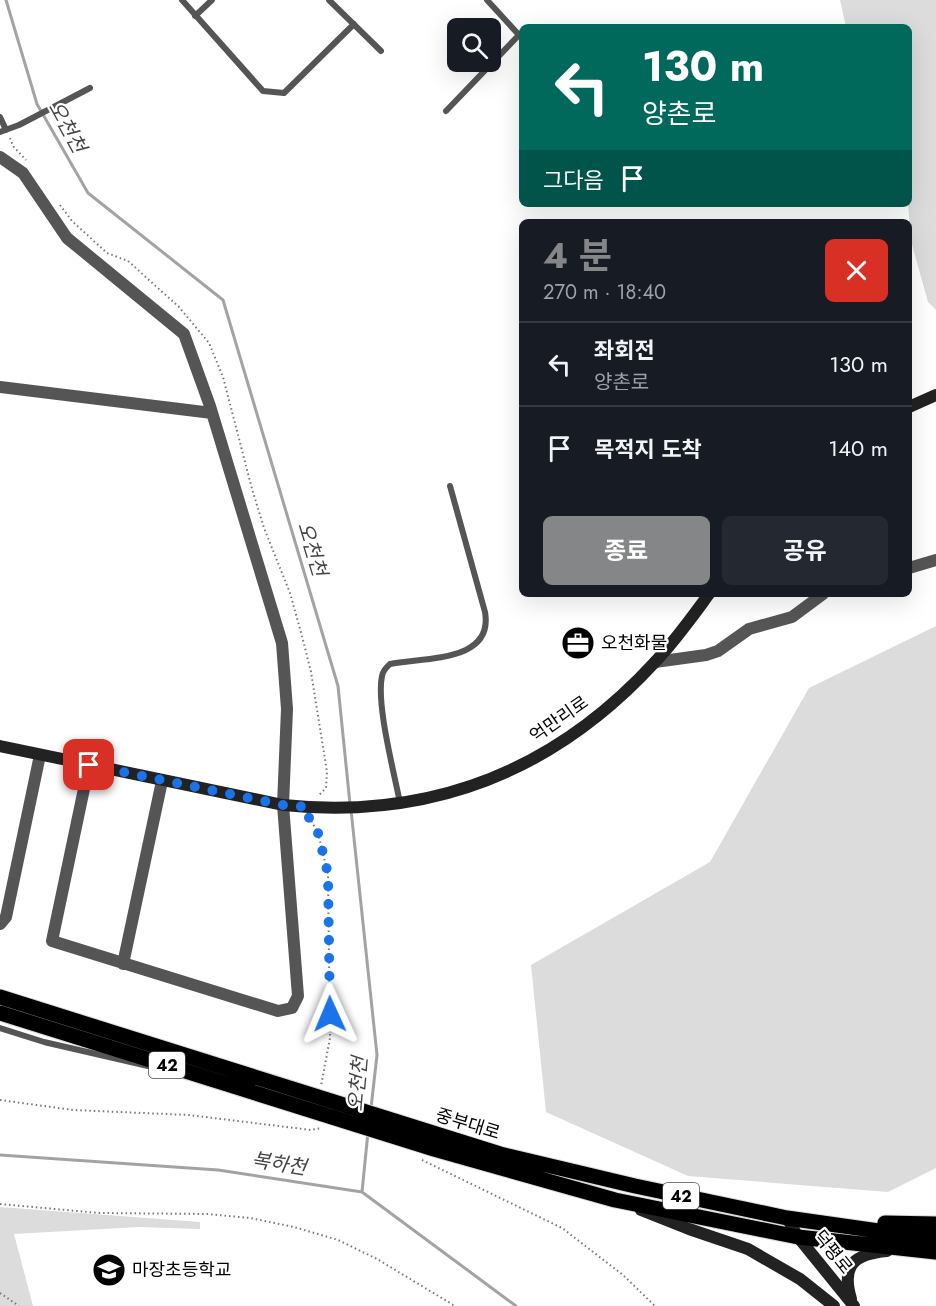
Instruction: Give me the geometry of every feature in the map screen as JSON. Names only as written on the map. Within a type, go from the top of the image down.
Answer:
[{"type":"main road","name":"중부대로","points":[[0,997],[500,1154],[787,1218],[936,1239]]},
{"type":"main road","name":"42","points":[[0,1013],[196,1074],[329,1123],[428,1155]]},
{"type":"main road","name":"중부대로","points":[[428,1155],[615,1200],[798,1236],[936,1252]]},
{"type":"main road","points":[[747,1210],[787,1212],[903,1225],[936,1224]]},
{"type":"street","points":[[0,157],[23,173],[68,238],[184,334],[212,413],[282,643],[287,709],[283,805],[298,996],[292,1008],[278,1011],[52,941],[89,765]]},
{"type":"street","points":[[0,387],[212,413]]},
{"type":"street","points":[[912,406],[936,395]]},
{"type":"street","points":[[912,567],[936,560]]},
{"type":"street","name":"억만리로","points":[[0,746],[283,805],[311,807],[400,804],[458,791],[525,764],[572,735],[655,662],[707,597]]},
{"type":"street","points":[[655,662],[706,655],[718,651],[749,629],[792,617],[820,597]]},
{"type":"street","points":[[0,924],[6,917],[40,755]]},
{"type":"street","points":[[123,964],[162,781]]},
{"type":"street","points":[[615,1200],[748,1249],[800,1280],[834,1306]]},
{"type":"street","name":"덕평로","points":[[787,1218],[798,1236],[854,1306]]},
{"type":"street","points":[[854,1306],[846,1283],[850,1268],[856,1259],[874,1252],[911,1249]]},
{"type":"lane","points":[[182,0],[263,91],[284,93],[354,24]]},
{"type":"lane","points":[[195,16],[212,0]]},
{"type":"lane","points":[[329,0],[381,51]]},
{"type":"lane","points":[[446,111],[519,35],[487,0]]},
{"type":"lane","points":[[0,117],[3,131],[90,88]]},
{"type":"lane","points":[[400,804],[381,698],[382,674],[390,664],[452,655],[467,650],[483,638],[486,630],[485,612],[450,486]]},
{"type":"lane","points":[[0,1028],[44,1042],[137,1064],[196,1074]]},
{"type":"path","points":[[3,131],[29,164]]},
{"type":"path","points":[[59,205],[72,221],[107,253],[128,261],[179,307],[209,343],[223,377],[264,528],[290,593],[311,672],[327,772],[326,788],[311,807],[309,818],[318,833],[328,874],[330,1038],[324,1100]]},
{"type":"path","points":[[0,1100],[73,1110],[189,1115],[311,1130],[329,1123]]},
{"type":"path","points":[[428,1155],[562,1228],[623,1275],[655,1306]]},
{"type":"path","points":[[0,1204],[99,1213],[207,1214],[250,1218],[294,1227],[338,1240],[404,1274],[455,1306]]},
{"type":"path","points":[[0,1293],[19,1306]]},
{"type":"shaded area","points":[[840,0],[936,0],[936,310],[928,302],[912,245],[912,219],[909,219],[908,207],[912,207],[912,24],[845,24]]},
{"type":"shaded area","points":[[936,626],[936,1168],[888,1192],[688,1176],[546,1112],[531,965],[710,862],[809,688]]},
{"type":"shaded area","points":[[0,1207],[200,1222],[200,1229],[139,1227],[14,1234],[33,1306],[0,1306]]},
{"type":"waterway","name":"오천천","points":[[6,0],[37,104],[88,193],[223,300],[338,686],[350,804]]},
{"type":"waterway","name":"오천천","points":[[351,810],[377,1055],[371,1108]]},
{"type":"waterway","name":"오천천","points":[[362,1192],[368,1132]]},
{"type":"waterway","name":"복하천","points":[[0,1155],[218,1170],[362,1192],[516,1306]]},
{"type":"place","name":"오천화물","points":[[578,643]]},
{"type":"place","name":"마장초등학교","points":[[109,1270]]},
{"type":"route","points":[[89,765],[283,805],[308,807],[309,818],[318,833],[328,874],[330,1014]]}]
